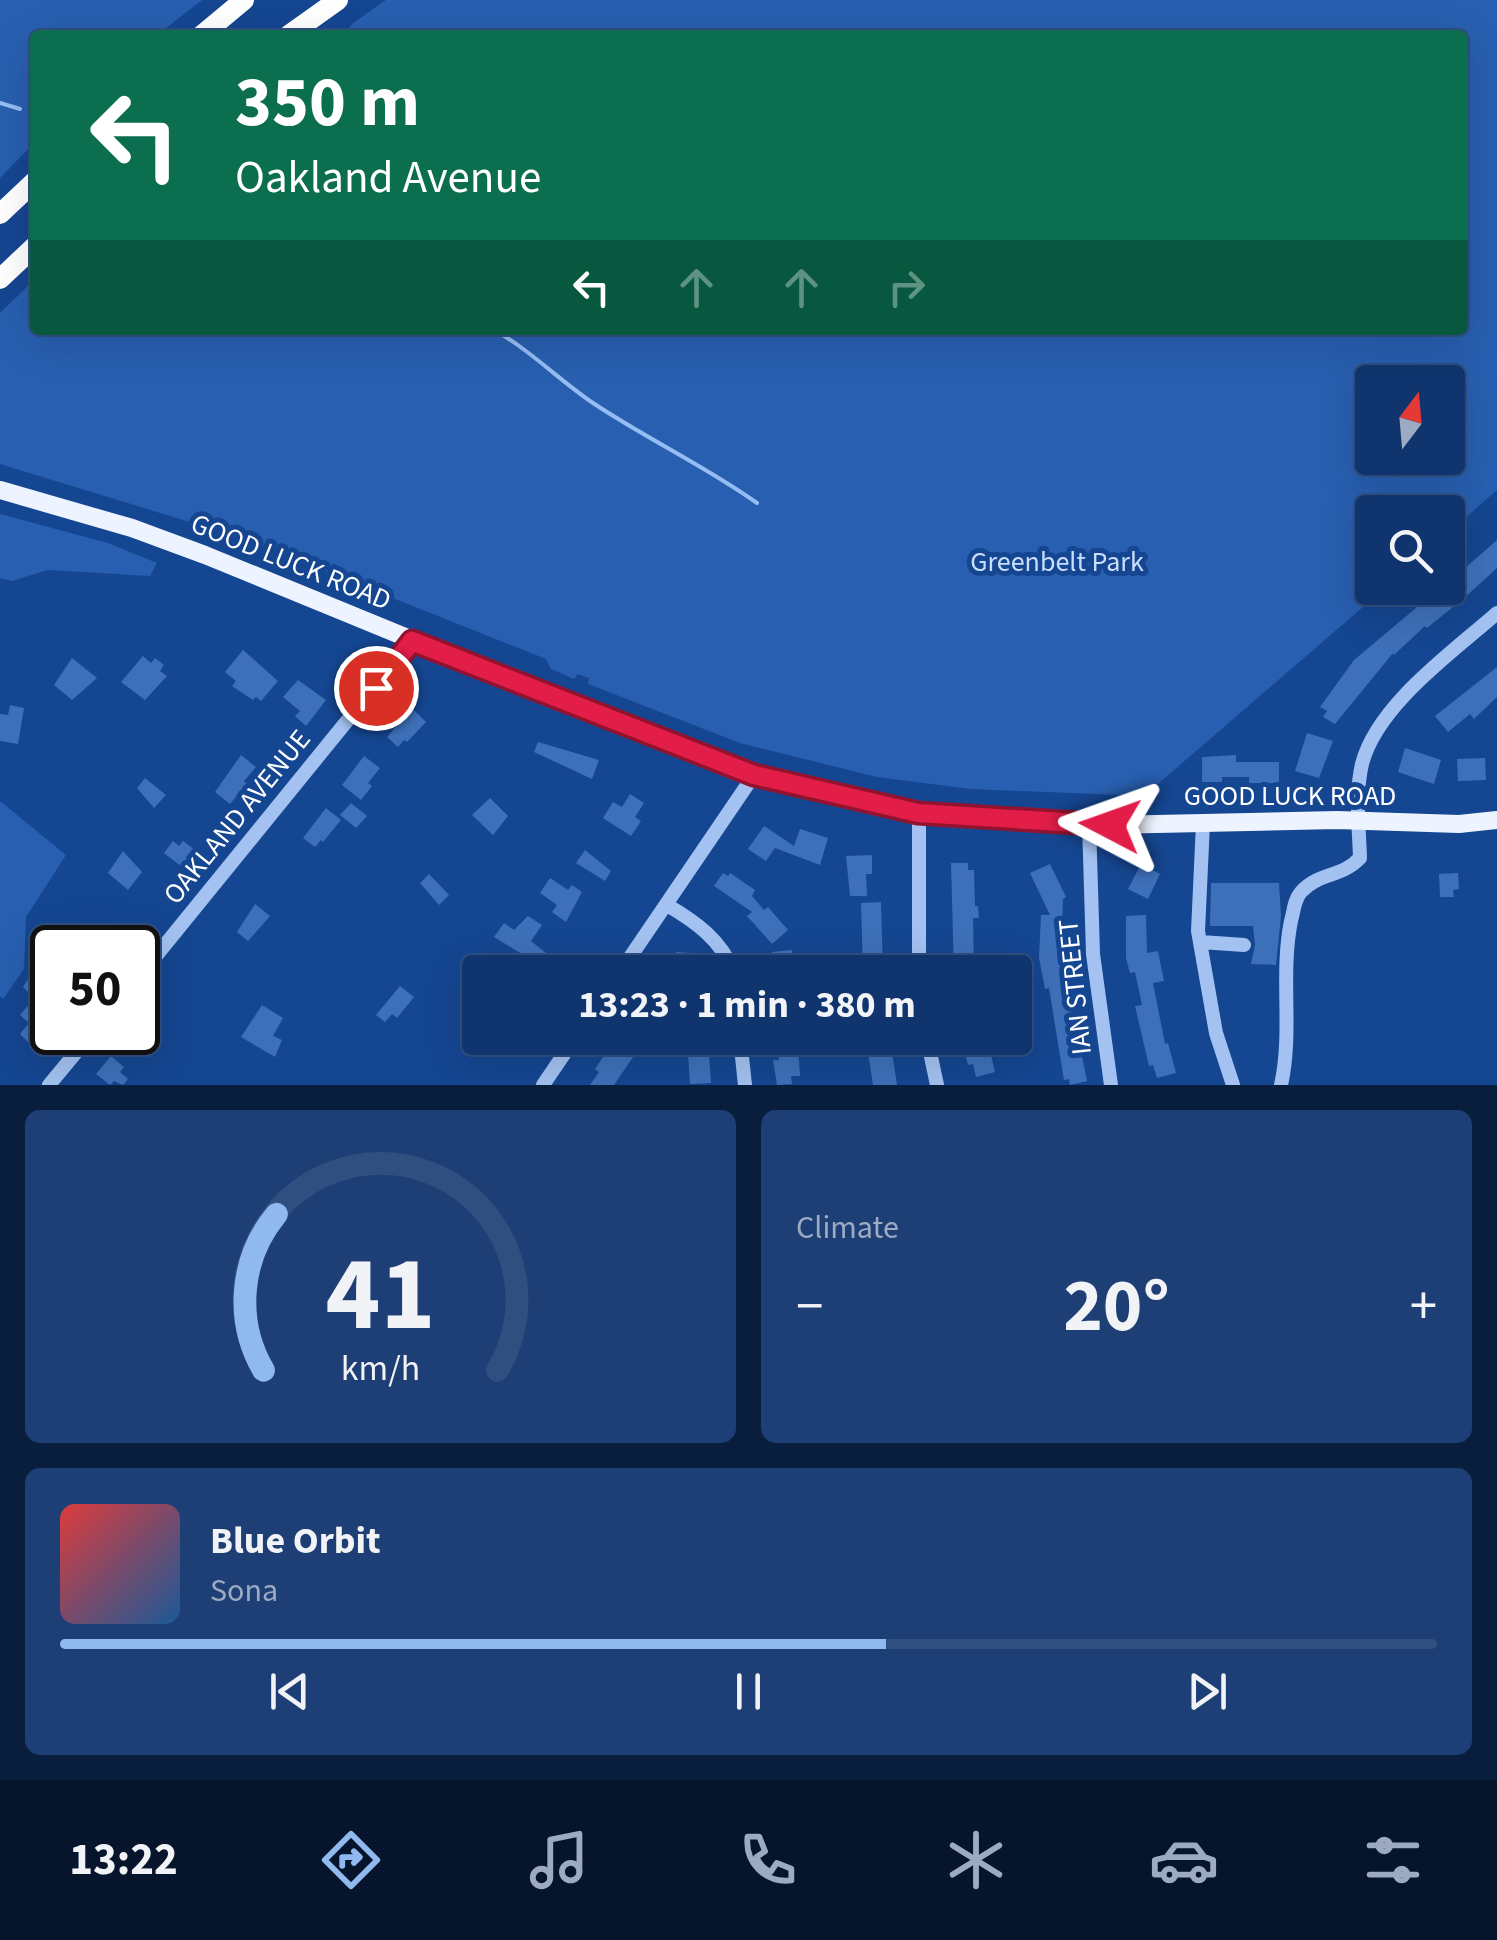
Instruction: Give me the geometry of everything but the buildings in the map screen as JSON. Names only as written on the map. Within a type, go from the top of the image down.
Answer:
[{"type":"highway","points":[[208,30],[244,0]]},
{"type":"highway","points":[[296,30],[338,0]]},
{"type":"highway","points":[[0,214],[30,187]]},
{"type":"highway","points":[[0,279],[30,251]]},
{"type":"main road","name":"GOOD LUCK ROAD","points":[[0,490],[132,528],[754,775],[918,813],[1088,823],[1440,824],[1497,820]]},
{"type":"street","points":[[1281,1085],[1285,1066],[1284,955],[1296,898],[1317,878],[1350,870],[1360,858],[1362,763],[1383,720],[1497,613]]},
{"type":"street","name":"OAKLAND AVENUE","points":[[160,951],[412,641]]},
{"type":"street","points":[[632,955],[754,775]]},
{"type":"street","points":[[918,813],[919,955]]},
{"type":"street","points":[[1203,822],[1200,942],[1216,1033],[1233,1085]]},
{"type":"street","name":"IAN STREET","points":[[1088,823],[1092,954],[1110,1085]]},
{"type":"street","points":[[667,905],[695,923],[718,943],[725,955]]},
{"type":"street","points":[[1200,942],[1244,945]]},
{"type":"street","points":[[49,1085],[73,1055]]},
{"type":"street","points":[[542,1085],[564,1055]]},
{"type":"street","points":[[742,1055],[745,1085]]},
{"type":"street","points":[[931,1055],[938,1085]]},
{"type":"green space","points":[[0,0],[202,0],[163,30],[30,30],[30,147],[0,178]]},
{"type":"green space","name":"Greenbelt Park","points":[[386,0],[1497,0],[1497,490],[1465,518],[1465,495],[1355,495],[1355,605],[1365,605],[1144,796],[970,789],[877,777],[740,743],[588,684],[589,678],[578,674],[574,679],[551,669],[546,659],[242,538],[0,464],[0,313],[30,284],[30,335],[1468,335],[1468,30],[347,30]]},
{"type":"green space","points":[[0,514],[108,543],[157,563],[150,576],[48,570],[12,581],[0,578]]},
{"type":"green space","points":[[0,801],[66,855],[26,917],[24,969],[3,999],[0,996]]},
{"type":"waterway","points":[[0,103],[20,109]]},
{"type":"waterway","points":[[502,335],[593,403],[757,503]]},
{"type":"route","points":[[376,688],[412,641],[754,775],[918,813],[1110,825]]}]
